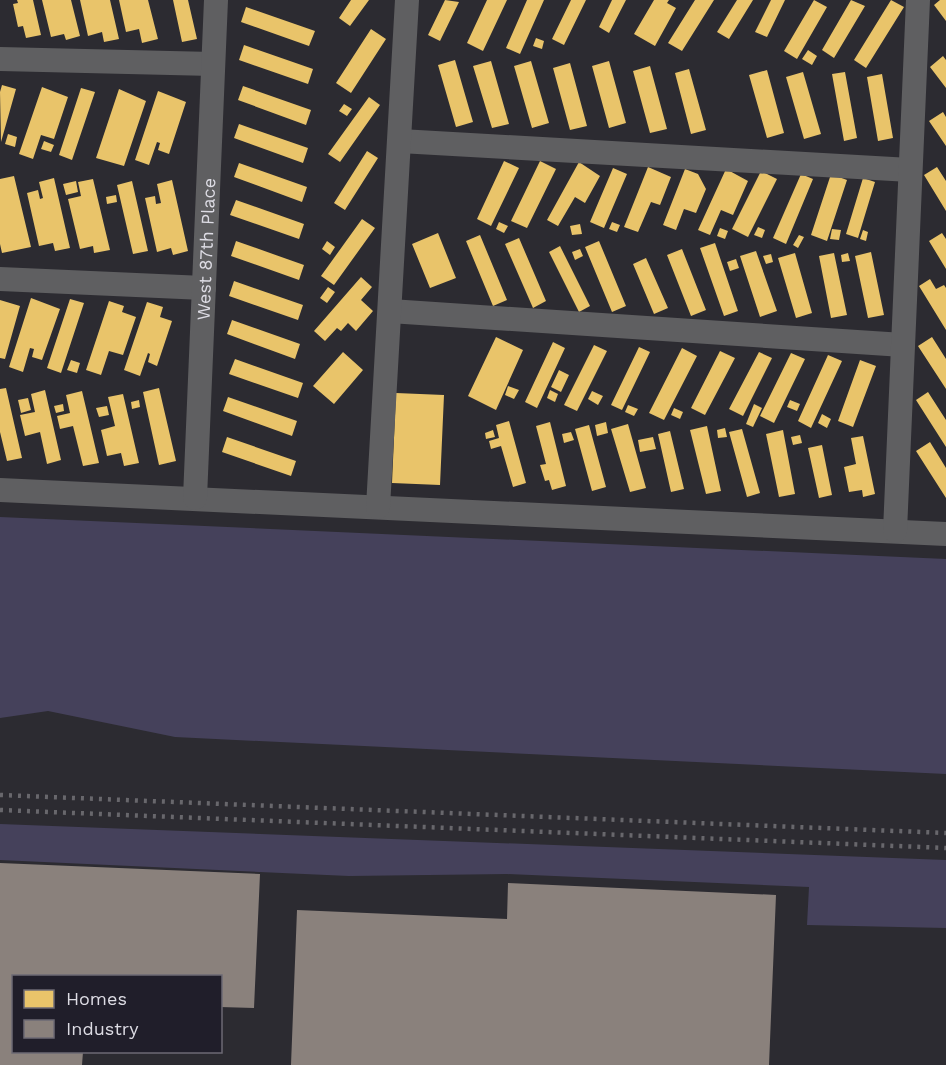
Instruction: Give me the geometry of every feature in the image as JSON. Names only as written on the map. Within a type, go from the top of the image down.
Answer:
[{"type":"street","name":"West 87th Place","points":[[195,498],[216,0]]},
{"type":"street","points":[[378,507],[408,0]]},
{"type":"street","points":[[895,531],[918,0]]},
{"type":"street","points":[[0,59],[213,64]]},
{"type":"street","points":[[400,141],[910,170]]},
{"type":"street","points":[[0,279],[204,288]]},
{"type":"street","points":[[390,311],[903,345]]},
{"type":"street","points":[[0,490],[946,534]]},
{"type":"shaded area","points":[[0,517],[946,559],[946,774],[175,737],[48,711],[0,718]]},
{"type":"shaded area","points":[[0,824],[946,860],[946,928],[807,925],[809,887],[507,874],[349,876],[0,860]]},
{"type":"building: Homes","points":[[17,0],[33,0],[41,35],[26,38],[23,26],[18,27],[13,4],[18,3]]},
{"type":"building: Homes","points":[[42,0],[71,0],[80,36],[66,40],[64,34],[51,37]]},
{"type":"building: Homes","points":[[80,0],[110,0],[119,39],[104,42],[102,32],[88,36]]},
{"type":"building: Homes","points":[[119,0],[148,0],[158,39],[142,43],[139,29],[126,32]]},
{"type":"building: Homes","points":[[173,0],[188,0],[197,39],[182,42]]},
{"type":"building: Homes","points":[[351,0],[369,0],[350,26],[339,18]]},
{"type":"building: Homes","points":[[445,0],[459,2],[440,41],[428,35]]},
{"type":"building: Homes","points":[[487,0],[507,0],[483,51],[467,43]]},
{"type":"building: Homes","points":[[527,0],[544,0],[520,54],[506,48]]},
{"type":"building: Homes","points":[[571,0],[586,0],[564,45],[552,39]]},
{"type":"building: Homes","points":[[612,0],[626,0],[609,33],[599,27]]},
{"type":"building: Homes","points":[[654,0],[669,0],[667,3],[676,8],[655,46],[634,34]]},
{"type":"building: Homes","points":[[695,0],[714,0],[682,51],[668,43]]},
{"type":"building: Homes","points":[[737,0],[753,0],[729,39],[717,32]]},
{"type":"building: Homes","points":[[771,0],[785,0],[767,37],[755,32]]},
{"type":"building: Homes","points":[[814,0],[827,7],[797,59],[784,51]]},
{"type":"building: Homes","points":[[851,0],[865,6],[834,58],[822,50]]},
{"type":"building: Homes","points":[[891,0],[904,7],[866,68],[854,60]]},
{"type":"building: Homes","points":[[940,0],[946,0],[946,21],[934,5]]},
{"type":"building: Homes","points":[[246,7],[315,31],[309,46],[241,22]]},
{"type":"building: Homes","points":[[371,29],[386,39],[351,93],[336,83]]},
{"type":"building: Homes","points":[[536,38],[544,41],[542,49],[533,46]]},
{"type":"building: Homes","points":[[244,45],[313,69],[308,84],[239,60]]},
{"type":"building: Homes","points":[[808,50],[817,56],[812,65],[802,59]]},
{"type":"building: Homes","points":[[943,56],[946,60],[946,88],[930,67]]},
{"type":"building: Homes","points":[[455,60],[473,122],[456,127],[438,65]]},
{"type":"building: Homes","points":[[491,61],[509,124],[492,128],[473,66]]},
{"type":"building: Homes","points":[[531,61],[549,123],[532,128],[514,66]]},
{"type":"building: Homes","points":[[609,61],[626,123],[609,128],[592,66]]},
{"type":"building: Homes","points":[[570,63],[587,126],[570,130],[553,68]]},
{"type":"building: Homes","points":[[650,66],[667,129],[650,133],[633,71]]},
{"type":"building: Homes","points":[[689,69],[706,130],[691,134],[675,73]]},
{"type":"building: Homes","points":[[767,70],[784,133],[767,138],[749,75]]},
{"type":"building: Homes","points":[[803,72],[821,134],[804,139],[786,77]]},
{"type":"building: Homes","points":[[845,72],[857,138],[844,141],[832,74]]},
{"type":"building: Homes","points":[[882,74],[893,138],[878,141],[867,77]]},
{"type":"building: Homes","points":[[2,85],[16,89],[1,142],[0,92]]},
{"type":"building: Homes","points":[[243,86],[311,110],[306,125],[238,100]]},
{"type":"building: Homes","points":[[42,87],[68,97],[54,139],[41,135],[33,159],[19,154]]},
{"type":"building: Homes","points":[[81,88],[95,92],[72,160],[59,155]]},
{"type":"building: Homes","points":[[119,89],[146,101],[124,166],[96,158]]},
{"type":"building: Homes","points":[[158,91],[186,102],[169,154],[158,150],[160,143],[157,142],[149,165],[135,160]]},
{"type":"building: Homes","points":[[369,97],[380,105],[340,162],[328,154]]},
{"type":"building: Homes","points":[[344,104],[352,109],[347,116],[339,111]]},
{"type":"building: Homes","points":[[943,112],[946,117],[946,146],[929,121]]},
{"type":"building: Homes","points":[[239,124],[308,148],[303,163],[234,138]]},
{"type":"building: Homes","points":[[8,134],[17,137],[15,147],[5,144]]},
{"type":"building: Homes","points":[[44,141],[54,145],[51,152],[41,149]]},
{"type":"building: Homes","points":[[367,151],[378,158],[345,210],[334,203]]},
{"type":"building: Homes","points":[[504,161],[519,168],[491,226],[477,219]]},
{"type":"building: Homes","points":[[540,161],[556,169],[527,228],[511,221]]},
{"type":"building: Homes","points":[[579,162],[600,176],[585,203],[575,197],[558,226],[547,220]]},
{"type":"building: Homes","points":[[239,163],[307,187],[302,202],[234,177]]},
{"type":"building: Homes","points":[[648,167],[671,177],[660,205],[651,202],[638,232],[624,227]]},
{"type":"building: Homes","points":[[937,167],[946,181],[946,211],[924,175]]},
{"type":"building: Homes","points":[[613,168],[627,174],[604,228],[590,222]]},
{"type":"building: Homes","points":[[685,169],[698,174],[706,189],[696,213],[684,209],[676,230],[663,225]]},
{"type":"building: Homes","points":[[726,169],[748,181],[733,215],[721,210],[710,235],[698,230]]},
{"type":"building: Homes","points":[[761,171],[777,179],[748,237],[732,229]]},
{"type":"building: Homes","points":[[801,174],[813,179],[786,244],[773,238]]},
{"type":"building: Homes","points":[[831,174],[847,180],[827,241],[811,235]]},
{"type":"building: Homes","points":[[14,176],[31,247],[2,253],[0,179]]},
{"type":"building: Homes","points":[[54,178],[70,248],[55,251],[53,243],[39,246],[27,193],[38,190],[40,199],[43,198],[39,182]]},
{"type":"building: Homes","points":[[863,178],[875,182],[858,238],[846,234]]},
{"type":"building: Homes","points":[[93,179],[110,250],[94,253],[93,246],[80,249],[68,199],[81,196],[78,182]]},
{"type":"building: Homes","points":[[172,180],[188,251],[173,255],[171,248],[157,252],[145,198],[155,196],[156,204],[161,203],[157,184]]},
{"type":"building: Homes","points":[[76,181],[78,192],[66,195],[63,184]]},
{"type":"building: Homes","points":[[132,181],[148,251],[133,254],[117,185]]},
{"type":"building: Homes","points":[[116,195],[117,202],[107,204],[106,197]]},
{"type":"building: Homes","points":[[236,200],[304,224],[299,239],[230,215]]},
{"type":"building: Homes","points":[[362,219],[375,228],[334,285],[321,276]]},
{"type":"building: Homes","points":[[499,222],[508,226],[504,233],[496,229]]},
{"type":"building: Homes","points":[[612,222],[620,225],[617,232],[609,229]]},
{"type":"building: Homes","points":[[580,224],[582,234],[572,235],[570,226]]},
{"type":"building: Homes","points":[[758,227],[765,230],[762,238],[754,235]]},
{"type":"building: Homes","points":[[720,228],[728,231],[725,239],[717,236]]},
{"type":"building: Homes","points":[[832,229],[841,230],[839,240],[830,239]]},
{"type":"building: Homes","points":[[863,230],[868,232],[866,241],[860,239]]},
{"type":"building: Homes","points":[[438,233],[456,278],[430,288],[412,244]]},
{"type":"building: Homes","points":[[942,233],[946,239],[946,269],[929,241]]},
{"type":"building: Homes","points":[[480,235],[507,300],[493,306],[466,241]]},
{"type":"building: Homes","points":[[799,235],[804,237],[798,248],[793,245]]},
{"type":"building: Homes","points":[[519,238],[546,301],[533,308],[505,244]]},
{"type":"building: Homes","points":[[236,241],[304,265],[299,280],[231,256]]},
{"type":"building: Homes","points":[[327,241],[335,247],[330,255],[322,249]]},
{"type":"building: Homes","points":[[599,241],[626,306],[612,312],[585,247]]},
{"type":"building: Homes","points":[[715,243],[738,311],[724,316],[700,248]]},
{"type":"building: Homes","points":[[560,246],[590,306],[579,312],[549,252]]},
{"type":"building: Homes","points":[[580,249],[583,256],[575,260],[572,252]]},
{"type":"building: Homes","points":[[682,249],[706,310],[691,316],[667,255]]},
{"type":"building: Homes","points":[[756,251],[777,311],[760,317],[740,256]]},
{"type":"building: Homes","points":[[871,252],[884,315],[868,318],[855,256]]},
{"type":"building: Homes","points":[[795,253],[812,313],[796,318],[778,258]]},
{"type":"building: Homes","points":[[834,253],[847,315],[831,318],[819,256]]},
{"type":"building: Homes","points":[[848,253],[850,261],[842,262],[841,255]]},
{"type":"building: Homes","points":[[771,254],[773,262],[766,264],[763,256]]},
{"type":"building: Homes","points":[[646,258],[668,308],[654,314],[633,264]]},
{"type":"building: Homes","points":[[736,259],[739,268],[730,271],[727,262]]},
{"type":"building: Homes","points":[[361,277],[372,287],[361,300],[373,311],[356,331],[348,323],[341,331],[337,328],[325,341],[314,331]]},
{"type":"building: Homes","points":[[930,279],[936,289],[944,285],[946,288],[946,330],[919,286]]},
{"type":"building: Homes","points":[[234,281],[303,305],[298,320],[229,296]]},
{"type":"building: Homes","points":[[328,287],[335,292],[327,303],[320,298]]},
{"type":"building: Homes","points":[[31,298],[60,309],[42,360],[32,357],[34,349],[30,348],[23,372],[9,367]]},
{"type":"building: Homes","points":[[70,299],[84,303],[61,373],[47,368]]},
{"type":"building: Homes","points":[[0,300],[20,306],[5,359],[0,358]]},
{"type":"building: Homes","points":[[109,301],[124,306],[122,312],[136,317],[123,355],[109,351],[101,375],[86,370]]},
{"type":"building: Homes","points":[[147,302],[163,307],[160,317],[172,321],[157,366],[148,362],[150,354],[148,353],[140,376],[124,370]]},
{"type":"building: Homes","points":[[232,320],[300,344],[295,359],[227,334]]},
{"type":"building: Homes","points":[[496,337],[523,350],[496,410],[468,396]]},
{"type":"building: Homes","points":[[932,337],[946,359],[946,389],[918,346]]},
{"type":"building: Homes","points":[[553,342],[565,348],[537,408],[525,402]]},
{"type":"building: Homes","points":[[594,345],[607,351],[577,411],[564,405]]},
{"type":"building: Homes","points":[[639,347],[650,352],[622,410],[611,405]]},
{"type":"building: Homes","points":[[682,348],[697,356],[664,420],[649,413]]},
{"type":"building: Homes","points":[[720,351],[735,358],[705,415],[691,408]]},
{"type":"building: Homes","points":[[343,352],[363,370],[334,404],[313,386]]},
{"type":"building: Homes","points":[[759,352],[772,358],[743,416],[729,409]]},
{"type":"building: Homes","points":[[791,353],[805,359],[774,423],[760,416]]},
{"type":"building: Homes","points":[[828,355],[842,361],[811,428],[798,421]]},
{"type":"building: Homes","points":[[235,359],[303,383],[298,398],[229,374]]},
{"type":"building: Homes","points":[[71,360],[80,363],[77,373],[67,370]]},
{"type":"building: Homes","points":[[860,360],[876,366],[853,427],[838,421]]},
{"type":"building: Homes","points":[[559,370],[569,375],[561,392],[551,387]]},
{"type":"building: Homes","points":[[508,386],[519,390],[514,399],[505,395]]},
{"type":"building: Homes","points":[[6,388],[22,458],[7,461],[0,432],[0,389]]},
{"type":"building: Homes","points":[[159,388],[176,461],[159,465],[143,392]]},
{"type":"building: Homes","points":[[45,390],[61,460],[47,464],[40,432],[25,436],[20,415],[35,412],[31,394]]},
{"type":"building: Homes","points":[[550,390],[558,394],[555,402],[547,398]]},
{"type":"building: Homes","points":[[82,391],[99,463],[83,466],[73,426],[60,429],[57,416],[70,413],[66,395]]},
{"type":"building: Homes","points":[[592,391],[603,396],[598,405],[588,399]]},
{"type":"building: Homes","points":[[928,392],[946,420],[946,447],[916,400]]},
{"type":"building: Homes","points":[[396,393],[444,395],[440,485],[392,483]]},
{"type":"building: Homes","points":[[123,394],[139,463],[124,466],[121,453],[107,456],[101,430],[115,426],[108,397]]},
{"type":"building: Homes","points":[[228,397],[297,421],[292,436],[223,411]]},
{"type":"building: Homes","points":[[28,398],[31,410],[21,413],[18,400]]},
{"type":"building: Homes","points":[[139,400],[140,407],[132,409],[131,402]]},
{"type":"building: Homes","points":[[790,400],[800,404],[797,411],[787,407]]},
{"type":"building: Homes","points":[[63,404],[64,411],[56,413],[54,406]]},
{"type":"building: Homes","points":[[754,404],[762,408],[753,427],[746,424]]},
{"type":"building: Homes","points":[[628,405],[638,409],[634,416],[625,412]]},
{"type":"building: Homes","points":[[107,406],[109,415],[99,417],[96,408]]},
{"type":"building: Homes","points":[[674,408],[683,412],[680,419],[671,415]]},
{"type":"building: Homes","points":[[822,414],[831,419],[827,428],[818,423]]},
{"type":"building: Homes","points":[[509,421],[526,483],[513,487],[501,446],[491,449],[489,441],[499,438],[496,425]]},
{"type":"building: Homes","points":[[550,422],[566,486],[552,490],[549,480],[545,481],[540,465],[546,464],[536,426]]},
{"type":"building: Homes","points":[[606,422],[608,433],[597,436],[595,425]]},
{"type":"building: Homes","points":[[628,424],[646,488],[630,492],[611,429]]},
{"type":"building: Homes","points":[[589,425],[606,487],[592,491],[575,429]]},
{"type":"building: Homes","points":[[707,426],[721,491],[706,494],[690,430]]},
{"type":"building: Homes","points":[[725,428],[727,437],[718,438],[717,430]]},
{"type":"building: Homes","points":[[742,429],[760,493],[747,497],[729,432]]},
{"type":"building: Homes","points":[[493,430],[495,437],[486,439],[485,433]]},
{"type":"building: Homes","points":[[783,430],[795,494],[779,497],[766,434]]},
{"type":"building: Homes","points":[[670,431],[684,489],[671,492],[658,434]]},
{"type":"building: Homes","points":[[571,432],[574,440],[564,443],[562,434]]},
{"type":"building: Homes","points":[[800,435],[802,443],[793,445],[791,437]]},
{"type":"building: Homes","points":[[863,436],[875,494],[863,497],[862,490],[849,492],[844,467],[856,464],[851,438]]},
{"type":"building: Homes","points":[[227,437],[296,461],[291,476],[222,452]]},
{"type":"building: Homes","points":[[653,437],[656,449],[640,452],[638,440]]},
{"type":"building: Homes","points":[[930,442],[946,468],[946,498],[916,451]]},
{"type":"building: Homes","points":[[822,445],[832,495],[819,498],[808,448]]},
{"type":"building: Industry","points":[[0,863],[260,874],[254,1008],[222,1007],[222,975],[12,975],[12,1053],[83,1053],[82,1065],[0,1065]]},
{"type":"building: Industry","points":[[508,883],[776,895],[769,1065],[291,1065],[297,910],[507,919]]},
{"type":"railway","points":[[0,795],[946,833]]},
{"type":"railway","points":[[0,810],[946,848]]}]
